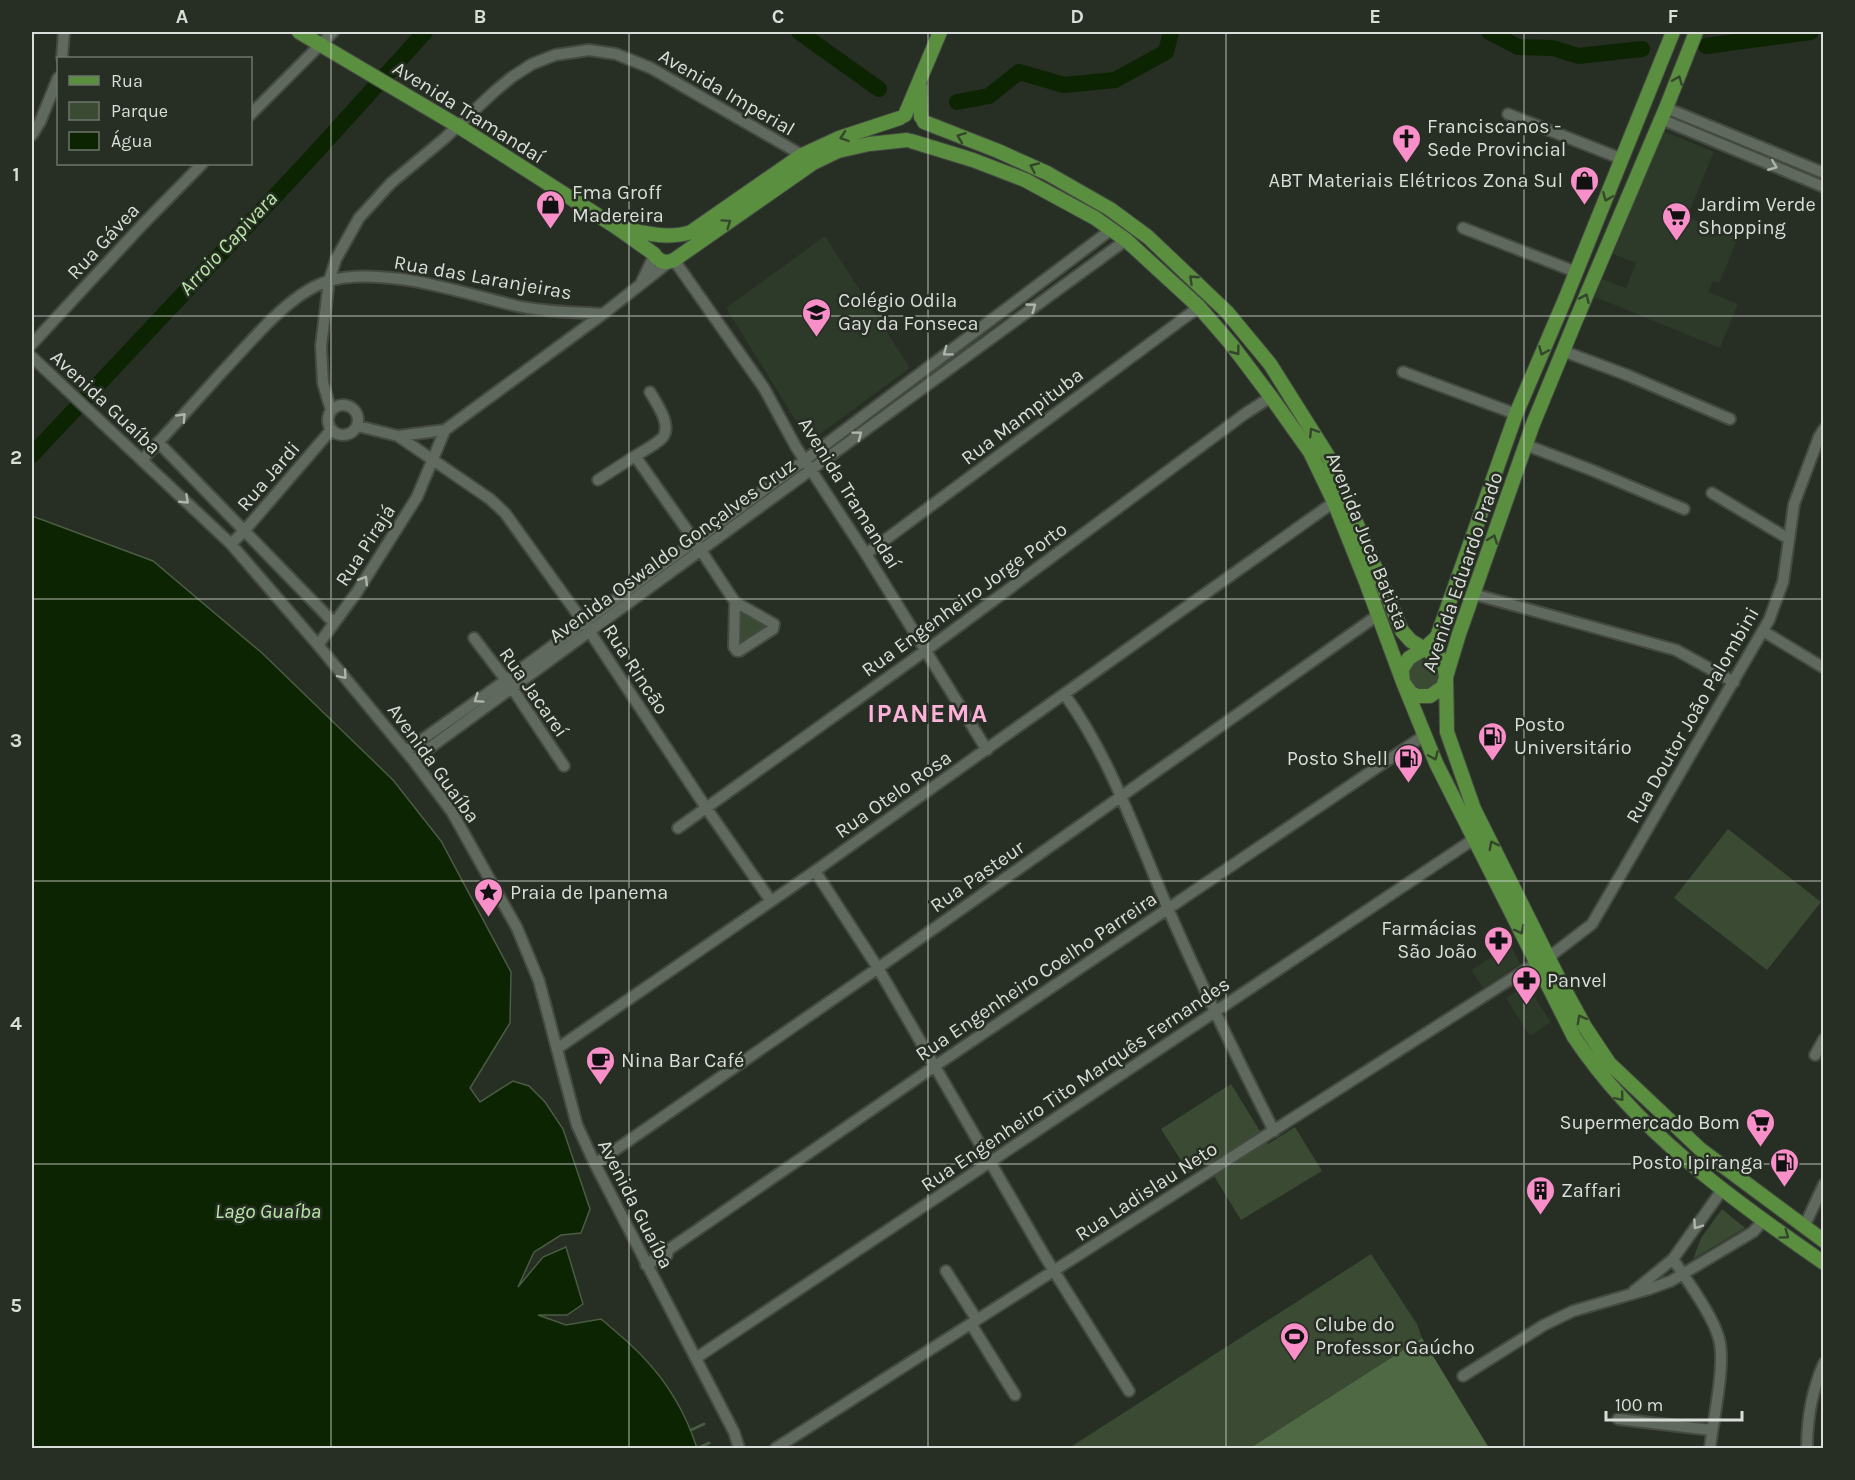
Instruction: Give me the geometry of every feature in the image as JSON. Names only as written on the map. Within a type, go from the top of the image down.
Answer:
[{"type":"main road","name":"Avenida Tramandaí","points":[[299,32],[458,126],[654,255]]},
{"type":"main road","points":[[909,141],[899,134],[897,129],[940,32]]},
{"type":"main road","name":"Avenida Eduardo Prado","points":[[1673,32],[1516,414],[1437,637],[1424,649],[1409,657],[1402,669],[1403,682],[1411,693],[1424,697],[1436,693],[1443,687],[1526,445],[1696,32]]},
{"type":"main road","points":[[920,81],[924,132],[917,140],[869,144],[838,151],[813,163],[674,259],[661,261],[654,255],[653,243],[667,236],[692,232],[802,155],[839,138],[910,113],[922,120]]},
{"type":"main road","points":[[1636,123],[1658,108],[1664,113]]},
{"type":"main road","name":"Avenida Juca Batista","points":[[922,120],[1047,173],[1110,209],[1148,237],[1199,283],[1227,312],[1270,364],[1328,456],[1402,631],[1411,641],[1440,658],[1444,663],[1447,732],[1464,783],[1543,960],[1574,1037],[1588,1058],[1626,1104],[1655,1134],[1722,1190],[1824,1263]]},
{"type":"main road","name":"Avenida Juca Batista","points":[[909,141],[973,160],[1024,180],[1095,218],[1126,240],[1199,307],[1231,344],[1310,452],[1334,502],[1403,682],[1437,763],[1474,839],[1543,960],[1585,1027],[1609,1063],[1700,1149],[1824,1241]]},
{"type":"main road","name":"Avenida Tramandaí","points":[[616,228],[667,236]]},
{"type":"main road","points":[[667,236],[680,244],[674,259]]},
{"type":"main road","points":[[1566,297],[1564,309],[1575,322]]},
{"type":"street","points":[[62,57],[64,32]]},
{"type":"street","points":[[252,113],[333,32]]},
{"type":"street","name":"Avenida Imperial","points":[[331,410],[323,383],[321,346],[329,280],[336,259],[359,218],[391,183],[495,91],[532,64],[555,55],[590,50],[616,54],[651,68],[802,155]]},
{"type":"street","points":[[32,135],[40,122],[57,80]]},
{"type":"street","points":[[1664,113],[1736,137],[1824,173]]},
{"type":"street","points":[[1664,113],[1732,148],[1824,187]]},
{"type":"street","points":[[1508,114],[1622,159]]},
{"type":"street","points":[[1732,148],[1736,137]]},
{"type":"street","points":[[1753,157],[1758,146]]},
{"type":"street","name":"Rua Gávea","points":[[32,344],[201,165]]},
{"type":"street","points":[[1462,228],[1576,272]]},
{"type":"street","name":"Avenida Oswaldo Gonçalves Cruz","points":[[413,760],[509,684],[698,545],[908,381],[1112,230]]},
{"type":"street","name":"Avenida Oswaldo Gonçalves Cruz","points":[[698,545],[812,470],[1012,321],[1126,240]]},
{"type":"street","points":[[640,284],[654,255]]},
{"type":"street","points":[[398,436],[445,430],[674,259]]},
{"type":"street","name":"Avenida Tramandaí","points":[[674,259],[764,388],[805,460],[987,750]]},
{"type":"street","name":"Rua das Laranjeiras","points":[[142,460],[290,302],[329,280],[372,276],[402,279],[519,306],[603,314]]},
{"type":"street","name":"Rua Mampituba","points":[[866,554],[1199,307]]},
{"type":"street","points":[[1003,310],[1012,321]]},
{"type":"street","points":[[1563,351],[1627,375],[1730,419]]},
{"type":"street","name":"Avenida Guaíba","points":[[32,357],[231,544],[406,751],[452,812],[517,928],[539,981],[577,1125],[595,1164],[650,1262],[734,1432],[739,1449]]},
{"type":"street","points":[[1403,372],[1516,414]]},
{"type":"street","points":[[908,381],[917,392]]},
{"type":"street","points":[[598,480],[663,437],[664,421],[650,392]]},
{"type":"street","name":"Rua Engenheiro Jorge Porto","points":[[678,828],[926,650],[1236,420],[1271,397]]},
{"type":"street","points":[[344,404],[351,407],[357,412],[358,426],[353,433],[346,436],[338,435],[328,424],[331,410],[344,404]]},
{"type":"street","name":"Rua Rincão","points":[[358,426],[398,436],[490,499],[506,513],[587,627],[707,809],[771,901]]},
{"type":"street","name":"Rua Doutor João Palombini","points":[[1543,960],[1592,924],[1770,620],[1783,582],[1794,504],[1824,429]]},
{"type":"street","name":"Rua Jardi","points":[[231,544],[332,430]]},
{"type":"street","name":"Rua Pirajá","points":[[318,645],[357,592],[417,497],[445,430]]},
{"type":"street","name":"Avenida Guaíba","points":[[158,442],[334,623]]},
{"type":"street","points":[[1526,445],[1684,509]]},
{"type":"street","points":[[635,456],[735,602],[773,623],[773,628],[739,651],[734,647],[735,602]]},
{"type":"street","points":[[1712,493],[1789,539]]},
{"type":"street","name":"Rua Otelo Rosa","points":[[558,1048],[815,872],[1334,502]]},
{"type":"street","points":[[1473,594],[1676,650],[1734,682]]},
{"type":"street","name":"Rua Pasteur","points":[[595,1164],[878,968],[1378,615]]},
{"type":"street","points":[[1763,631],[1824,668]]},
{"type":"street","name":"Rua Jacareí","points":[[474,638],[509,684],[564,766]]},
{"type":"street","name":"Avenida Oswaldo Gonçalves Cruz","points":[[406,751],[509,684]]},
{"type":"street","points":[[1065,695],[1094,742],[1214,1012],[1274,1131]]},
{"type":"street","name":"Rua Engenheiro Coelho Parreira","points":[[650,1262],[658,1261],[667,1255],[668,1250],[935,1066],[1425,735]]},
{"type":"street","name":"Rua Engenheiro Tito Marquês Fernandes","points":[[696,1359],[1474,839]]},
{"type":"street","points":[[815,872],[878,968],[1053,1272],[1129,1391]]},
{"type":"street","name":"Rua Ladislau Neto","points":[[776,1449],[1543,960]]},
{"type":"street","points":[[1815,1055],[1824,1039]]},
{"type":"street","points":[[1804,1227],[1824,1184]]},
{"type":"street","points":[[1631,1293],[1673,1259],[1722,1190]]},
{"type":"street","points":[[1463,1376],[1544,1325],[1573,1311],[1671,1281],[1753,1232],[1764,1220]]},
{"type":"street","points":[[1673,1259],[1710,1317],[1719,1338],[1721,1359],[1710,1449]]},
{"type":"street","points":[[946,1271],[1015,1395]]},
{"type":"street","points":[[1806,1449],[1815,1382],[1824,1363]]},
{"type":"street","points":[[1618,1419],[1712,1430]]},
{"type":"shaded area","name":"Jardim Verde Shopping","points":[[1663,131],[1714,152],[1687,217],[1738,238],[1719,283],[1713,281],[1708,292],[1738,304],[1720,348],[1595,297],[1602,279],[1626,288],[1636,263],[1613,254]]},
{"type":"shaded area","name":"Colégio Odila Gay da Fonseca","points":[[825,236],[910,368],[809,442],[726,308]]},
{"type":"shaded area","name":"Farmácias São João","points":[[1511,945],[1520,964],[1483,988],[1471,970]]},
{"type":"shaded area","name":"Panvel","points":[[1527,985],[1551,1022],[1530,1036],[1506,998]]},
{"type":"shaded area","points":[[1422,1338],[1489,1448],[1250,1448]]},
{"type":"green space","points":[[740,610],[767,625],[740,645]]},
{"type":"green space","points":[[1423,660],[1434,664],[1438,675],[1434,686],[1423,690],[1412,686],[1408,675],[1412,664]]},
{"type":"green space","points":[[1728,829],[1821,902],[1767,970],[1674,898]]},
{"type":"green space","points":[[1231,1084],[1268,1144],[1295,1127],[1322,1171],[1241,1220],[1206,1163],[1189,1173],[1161,1129]]},
{"type":"green space","points":[[1722,1209],[1745,1228],[1693,1259],[1701,1238]]},
{"type":"green space","name":"Clube do Professor Gaúcho","points":[[1371,1254],[1417,1324],[1422,1338],[1250,1448],[1069,1448]]},
{"type":"water","name":"Lago Guaíba","points":[[32,516],[153,561],[262,653],[393,780],[441,841],[511,972],[510,1023],[470,1088],[480,1102],[513,1081],[529,1086],[545,1102],[563,1129],[590,1209],[581,1233],[561,1235],[534,1252],[518,1287],[543,1257],[566,1247],[583,1304],[567,1315],[538,1315],[566,1325],[601,1319],[638,1352],[660,1377],[682,1411],[697,1448],[32,1448]]},
{"type":"waterway","name":"Arroio Capivara","points":[[32,455],[307,162],[425,32]]},
{"type":"waterway","name":"Arroio Capivara","points":[[799,32],[879,89]]},
{"type":"waterway","name":"Arroio Capivara","points":[[957,102],[989,96],[1019,72],[1064,85],[1115,80],[1166,52],[1171,32]]},
{"type":"waterway","name":"Arroio Capivara","points":[[1489,32],[1518,47],[1553,48],[1578,56],[1642,49]]},
{"type":"waterway","name":"Arroio Capivara","points":[[1706,46],[1811,32]]},
{"type":"waterway","points":[[691,1430],[704,1424]]},
{"type":"waterway","points":[[698,1448],[709,1443]]},
{"type":"place","name":"Franciscanos - Sede Provincial","points":[[1406,164]]},
{"type":"place","name":"ABT Materiais Elétricos Zona Sul","points":[[1584,206]]},
{"type":"place","name":"Fma Groff Madereira","points":[[551,230]]},
{"type":"place","name":"Jardim Verde Shopping","points":[[1677,242]]},
{"type":"place","name":"Colégio Odila Gay da Fonseca","points":[[817,338]]},
{"type":"place","name":"Posto Universitário","points":[[1493,762]]},
{"type":"place","name":"Posto Shell","points":[[1409,784]]},
{"type":"place","name":"Praia de Ipanema","points":[[489,918]]},
{"type":"place","name":"Farmácias São João","points":[[1498,966]]},
{"type":"place","name":"Panvel","points":[[1526,1006]]},
{"type":"place","name":"Nina Bar Café","points":[[600,1086]]},
{"type":"place","name":"Supermercado Bom","points":[[1761,1148]]},
{"type":"place","name":"Posto Ipiranga","points":[[1784,1188]]},
{"type":"place","name":"Zaffari","points":[[1540,1216]]},
{"type":"place","name":"Clube do Professor Gaúcho","points":[[1294,1362]]},
{"type":"district","name":"IPANEMA","points":[[928,713]]}]
